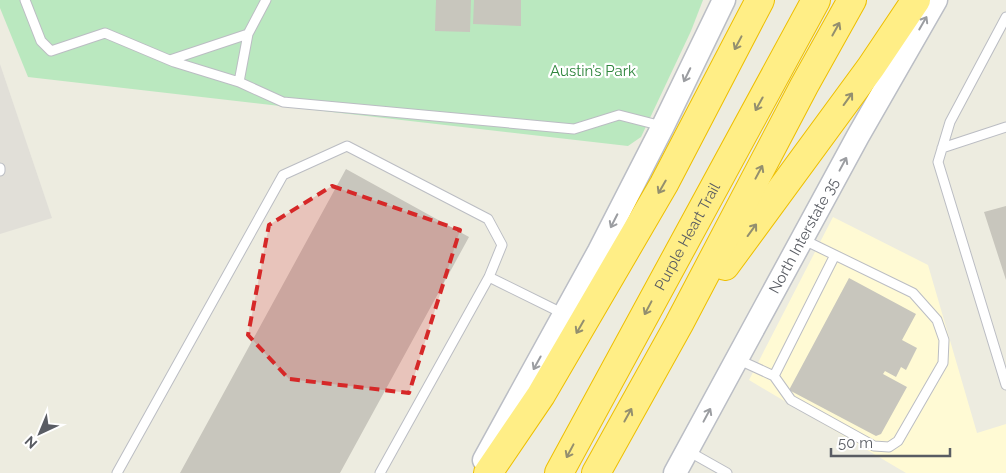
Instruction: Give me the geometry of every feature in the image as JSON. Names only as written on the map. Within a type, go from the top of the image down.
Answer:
[{"type":"highway","points":[[488,473],[541,395],[664,184],[760,0]]},
{"type":"highway","name":"Purple Heart Trail","points":[[558,473],[816,0]]},
{"type":"highway","points":[[596,473],[679,324],[804,86],[852,0]]},
{"type":"highway","points":[[679,324],[739,248],[871,67],[916,0]]},
{"type":"main road","points":[[476,473],[598,251],[663,126],[724,0]]},
{"type":"main road","name":"North Interstate 35","points":[[675,473],[858,136],[936,0]]},
{"type":"lane","points":[[25,0],[41,40],[51,51],[105,33],[170,60],[239,82],[283,102],[574,130],[619,115],[663,126]]},
{"type":"lane","points":[[239,82],[248,34],[266,0]]},
{"type":"lane","points":[[1006,17],[950,122],[938,162],[1003,366],[1006,384]]},
{"type":"lane","points":[[170,60],[248,34]]},
{"type":"lane","points":[[942,148],[1006,127]]},
{"type":"lane","points":[[117,473],[283,175],[347,146],[488,219],[502,246],[489,276],[380,473]]},
{"type":"lane","points":[[737,359],[774,376],[791,400],[874,446],[889,447],[898,441],[943,363],[944,340],[937,320],[913,292],[802,240]]},
{"type":"lane","points":[[774,376],[835,255]]},
{"type":"lane","points":[[489,276],[564,314]]},
{"type":"lane","points":[[687,451],[727,473]]},
{"type":"highlighted area","points":[[332,186],[460,230],[409,393],[289,379],[248,335],[269,225]]},
{"type":"shaded area","points":[[0,64],[52,218],[0,234]]},
{"type":"shaded area","points":[[833,217],[928,265],[977,433],[1006,424],[1006,473],[906,473],[749,380]]},
{"type":"green space","name":"Austin’s Park","points":[[0,0],[703,0],[691,31],[641,137],[628,146],[28,77],[0,8]]},
{"type":"building","points":[[436,0],[471,0],[470,32],[435,31]]},
{"type":"building","points":[[474,0],[521,0],[521,26],[473,24]]},
{"type":"building","points":[[346,169],[469,237],[340,473],[180,473]]},
{"type":"building","points":[[1006,206],[1006,280],[984,212]]},
{"type":"building","points":[[849,278],[916,314],[902,340],[917,348],[906,370],[901,367],[896,377],[885,371],[883,374],[907,387],[881,434],[876,436],[789,390]]}]
